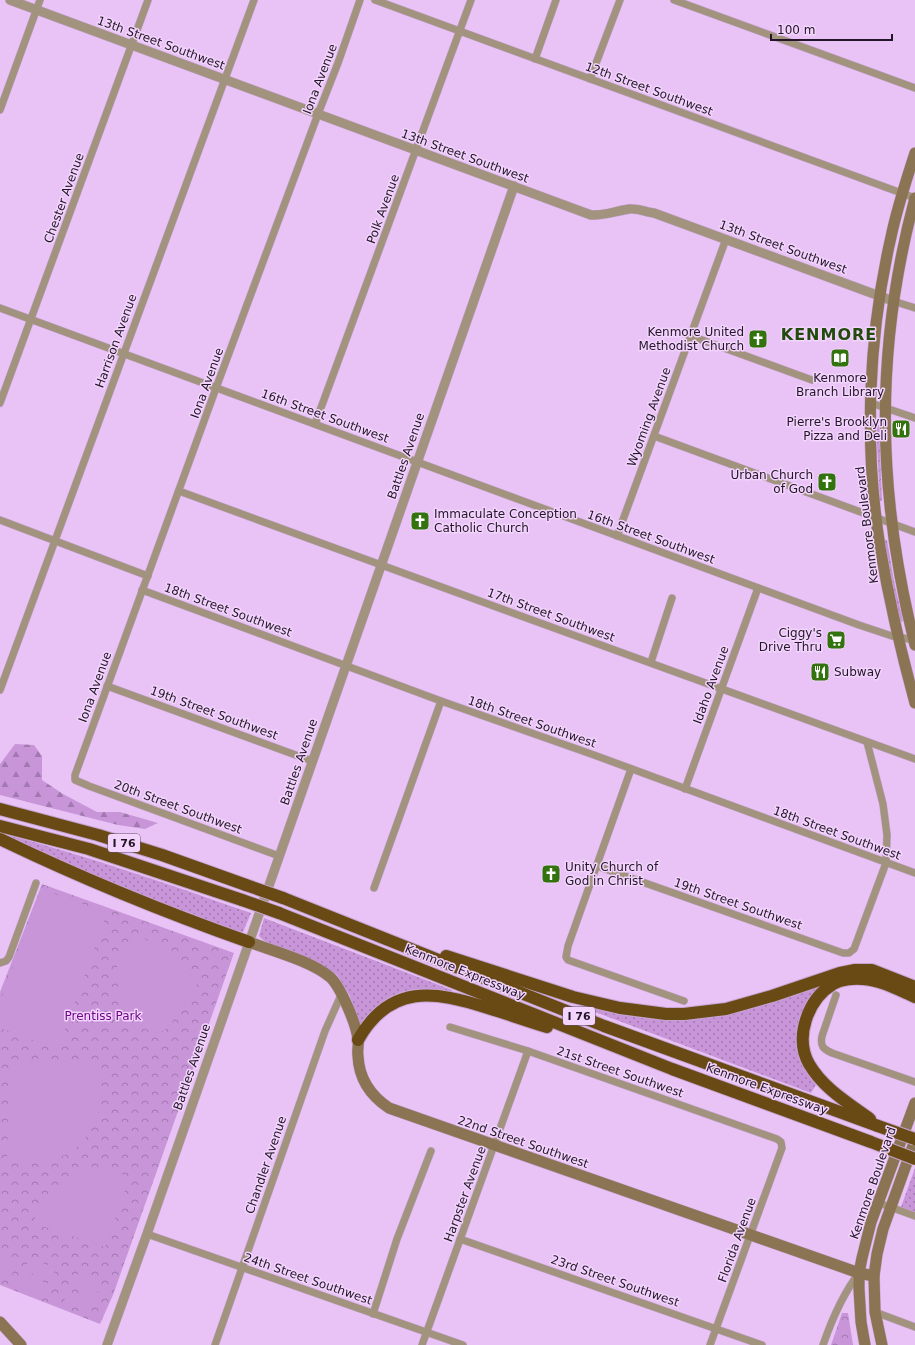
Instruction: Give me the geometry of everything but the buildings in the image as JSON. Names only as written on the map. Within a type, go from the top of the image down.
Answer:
[{"type":"highway","name":"Kenmore Expressway","points":[[0,809],[98,835],[162,855],[283,898],[604,1026],[915,1140]]},
{"type":"highway","name":"Kenmore Expressway","points":[[0,826],[89,849],[279,913],[672,1068],[915,1159]]},
{"type":"highway","points":[[0,839],[95,883],[200,925],[249,942]]},
{"type":"highway","points":[[363,931],[481,966],[573,997],[647,1012],[684,1014],[726,1009],[778,994],[840,973],[855,970],[872,970],[915,986]]},
{"type":"highway","points":[[878,1126],[828,1087],[817,1076],[808,1062],[804,1048],[803,1039],[806,1020],[809,1010],[823,992],[835,983],[849,980],[864,979],[884,984],[915,997]]},
{"type":"highway","points":[[358,1040],[375,1016],[385,1007],[409,997],[423,995],[442,996],[460,999],[672,1068]]},
{"type":"main road","name":"Kenmore Boulevard","points":[[915,153],[902,194],[891,237],[880,296],[874,344],[871,403],[872,472],[880,546],[898,637],[915,703]]},
{"type":"main road","name":"Kenmore Boulevard","points":[[914,642],[901,582],[891,524],[886,461],[885,408],[888,345],[893,301],[915,198]]},
{"type":"main road","name":"22nd Street Southwest","points":[[249,942],[306,963],[332,978],[342,993],[353,1022],[358,1040],[358,1055],[361,1074],[365,1085],[379,1102],[389,1108],[859,1273],[874,1276]]},
{"type":"main road","name":"Kenmore Boulevard","points":[[865,1345],[861,1322],[859,1273],[867,1235],[915,1105]]},
{"type":"main road","name":"Kenmore Boulevard","points":[[882,1345],[875,1312],[874,1276],[876,1254],[915,1140]]},
{"type":"main road","points":[[0,1322],[11,1340],[21,1345]]},
{"type":"street","name":"13th Street Southwest","points":[[10,0],[591,215],[602,215],[630,209],[666,217],[915,308]]},
{"type":"street","points":[[0,110],[40,0]]},
{"type":"street","name":"Chester Avenue","points":[[0,403],[148,0]]},
{"type":"street","name":"Harrison Avenue","points":[[0,690],[254,0]]},
{"type":"street","name":"Iona Avenue","points":[[75,775],[216,388],[338,63],[360,0]]},
{"type":"street","name":"12th Street Southwest","points":[[375,0],[915,198]]},
{"type":"street","name":"Polk Avenue","points":[[315,424],[471,0]]},
{"type":"street","points":[[535,59],[556,0]]},
{"type":"street","points":[[590,79],[597,65],[620,0]]},
{"type":"street","points":[[674,0],[915,88]]},
{"type":"street","name":"Battles Avenue","points":[[107,1345],[514,186]]},
{"type":"street","name":"Wyoming Avenue","points":[[617,536],[726,239]]},
{"type":"street","name":"16th Street Southwest","points":[[0,308],[870,629],[914,642]]},
{"type":"street","points":[[691,336],[812,380]]},
{"type":"street","points":[[871,403],[915,418]]},
{"type":"street","points":[[654,436],[915,532]]},
{"type":"street","name":"17th Street Southwest","points":[[179,490],[915,759]]},
{"type":"street","points":[[0,520],[148,576]]},
{"type":"street","name":"Idaho Avenue","points":[[685,789],[758,588]]},
{"type":"street","name":"18th Street Southwest","points":[[142,590],[441,701],[915,873]]},
{"type":"street","points":[[651,662],[672,598]]},
{"type":"street","name":"19th Street Southwest","points":[[107,686],[312,762]]},
{"type":"street","points":[[374,888],[441,701]]},
{"type":"street","points":[[867,742],[883,804],[887,836],[886,862]]},
{"type":"street","points":[[631,769],[568,946],[566,957],[568,960],[684,1001]]},
{"type":"street","name":"20th Street Southwest","points":[[75,775],[75,780],[89,786],[279,856]]},
{"type":"street","name":"19th Street Southwest","points":[[596,866],[843,953],[850,953],[854,949],[886,862]]},
{"type":"street","points":[[0,963],[6,961],[8,957],[36,883]]},
{"type":"street","name":"Chandler Avenue","points":[[215,1345],[325,1031],[342,993]]},
{"type":"street","points":[[836,995],[822,1036],[822,1047],[832,1053],[915,1082]]},
{"type":"street","name":"21st Street Southwest","points":[[450,1027],[528,1051],[777,1139],[781,1142]]},
{"type":"street","name":"Harpster Avenue","points":[[422,1345],[528,1051]]},
{"type":"street","name":"Florida Avenue","points":[[710,1345],[782,1148],[781,1142]]},
{"type":"street","points":[[373,1314],[430,1151]]},
{"type":"street","points":[[879,1203],[915,1216]]},
{"type":"street","name":"24th Street Southwest","points":[[147,1234],[463,1345]]},
{"type":"street","name":"23rd Street Southwest","points":[[460,1239],[762,1345]]},
{"type":"street","points":[[823,1345],[837,1308],[851,1283],[859,1273]]},
{"type":"street","points":[[875,1312],[915,1327]]},
{"type":"green space","points":[[876,425],[879,425],[882,501],[880,501]]},
{"type":"green space","points":[[884,540],[887,540],[903,621],[900,622]]},
{"type":"green space","points":[[15,744],[34,745],[42,756],[42,780],[63,794],[97,812],[120,812],[158,823],[145,829],[118,825],[0,795],[0,764]]},
{"type":"green space","points":[[0,833],[95,860],[251,913],[243,932],[234,931],[190,913],[112,886]]},
{"type":"green space","name":"Prentiss Park","points":[[42,884],[234,953],[113,1295],[100,1324],[0,1285],[0,992]]},
{"type":"green space","points":[[41,889],[107,913],[58,1049],[0,1028],[0,1002]]},
{"type":"green space","points":[[264,918],[452,990],[450,994],[434,990],[414,989],[396,994],[379,1004],[365,1018],[359,1027],[350,996],[337,975],[319,963],[264,941],[259,936]]},
{"type":"green space","points":[[141,936],[199,981],[170,1025],[166,1029],[157,1032],[149,1031],[141,1025],[127,1008],[122,998],[116,977],[119,962],[127,946],[135,938]]},
{"type":"green space","points":[[830,980],[801,1017],[796,1038],[801,1062],[817,1083],[811,1093],[587,1009],[588,1005],[669,1020]]},
{"type":"green space","points":[[100,1059],[101,1099],[98,1112],[94,1124],[79,1145],[63,1156],[37,1160],[7,1162],[9,1062]]},
{"type":"green space","points":[[915,1168],[915,1212],[901,1207]]},
{"type":"green space","points":[[93,1170],[116,1172],[130,1177],[105,1247],[33,1223],[42,1202],[52,1190],[64,1181]]},
{"type":"green space","points":[[0,1247],[13,1252],[11,1260],[17,1262],[11,1277],[5,1275],[2,1283],[0,1282]]},
{"type":"green space","points":[[29,1258],[56,1268],[51,1280],[24,1271]]},
{"type":"green space","points":[[74,1273],[101,1283],[96,1296],[70,1286]]},
{"type":"green space","points":[[23,1275],[50,1284],[45,1297],[18,1288]]},
{"type":"green space","points":[[68,1291],[95,1300],[90,1313],[63,1303]]},
{"type":"green space","points":[[842,1313],[848,1313],[853,1345],[831,1345]]},
{"type":"place","name":"Kenmore United Methodist Church","points":[[758,339]]},
{"type":"place","name":"Kenmore Branch Library","points":[[840,358]]},
{"type":"place","name":"Pierre's Brooklyn Pizza and Deli","points":[[901,429]]},
{"type":"place","name":"Urban Church of God","points":[[827,482]]},
{"type":"place","name":"Immaculate Conception Catholic Church","points":[[420,521]]},
{"type":"place","name":"Ciggy's Drive Thru","points":[[836,640]]},
{"type":"place","name":"Subway","points":[[820,672]]},
{"type":"place","name":"Unity Church of God in Christ","points":[[551,874]]},
{"type":"district","name":"KENMORE","points":[[829,334]]}]
